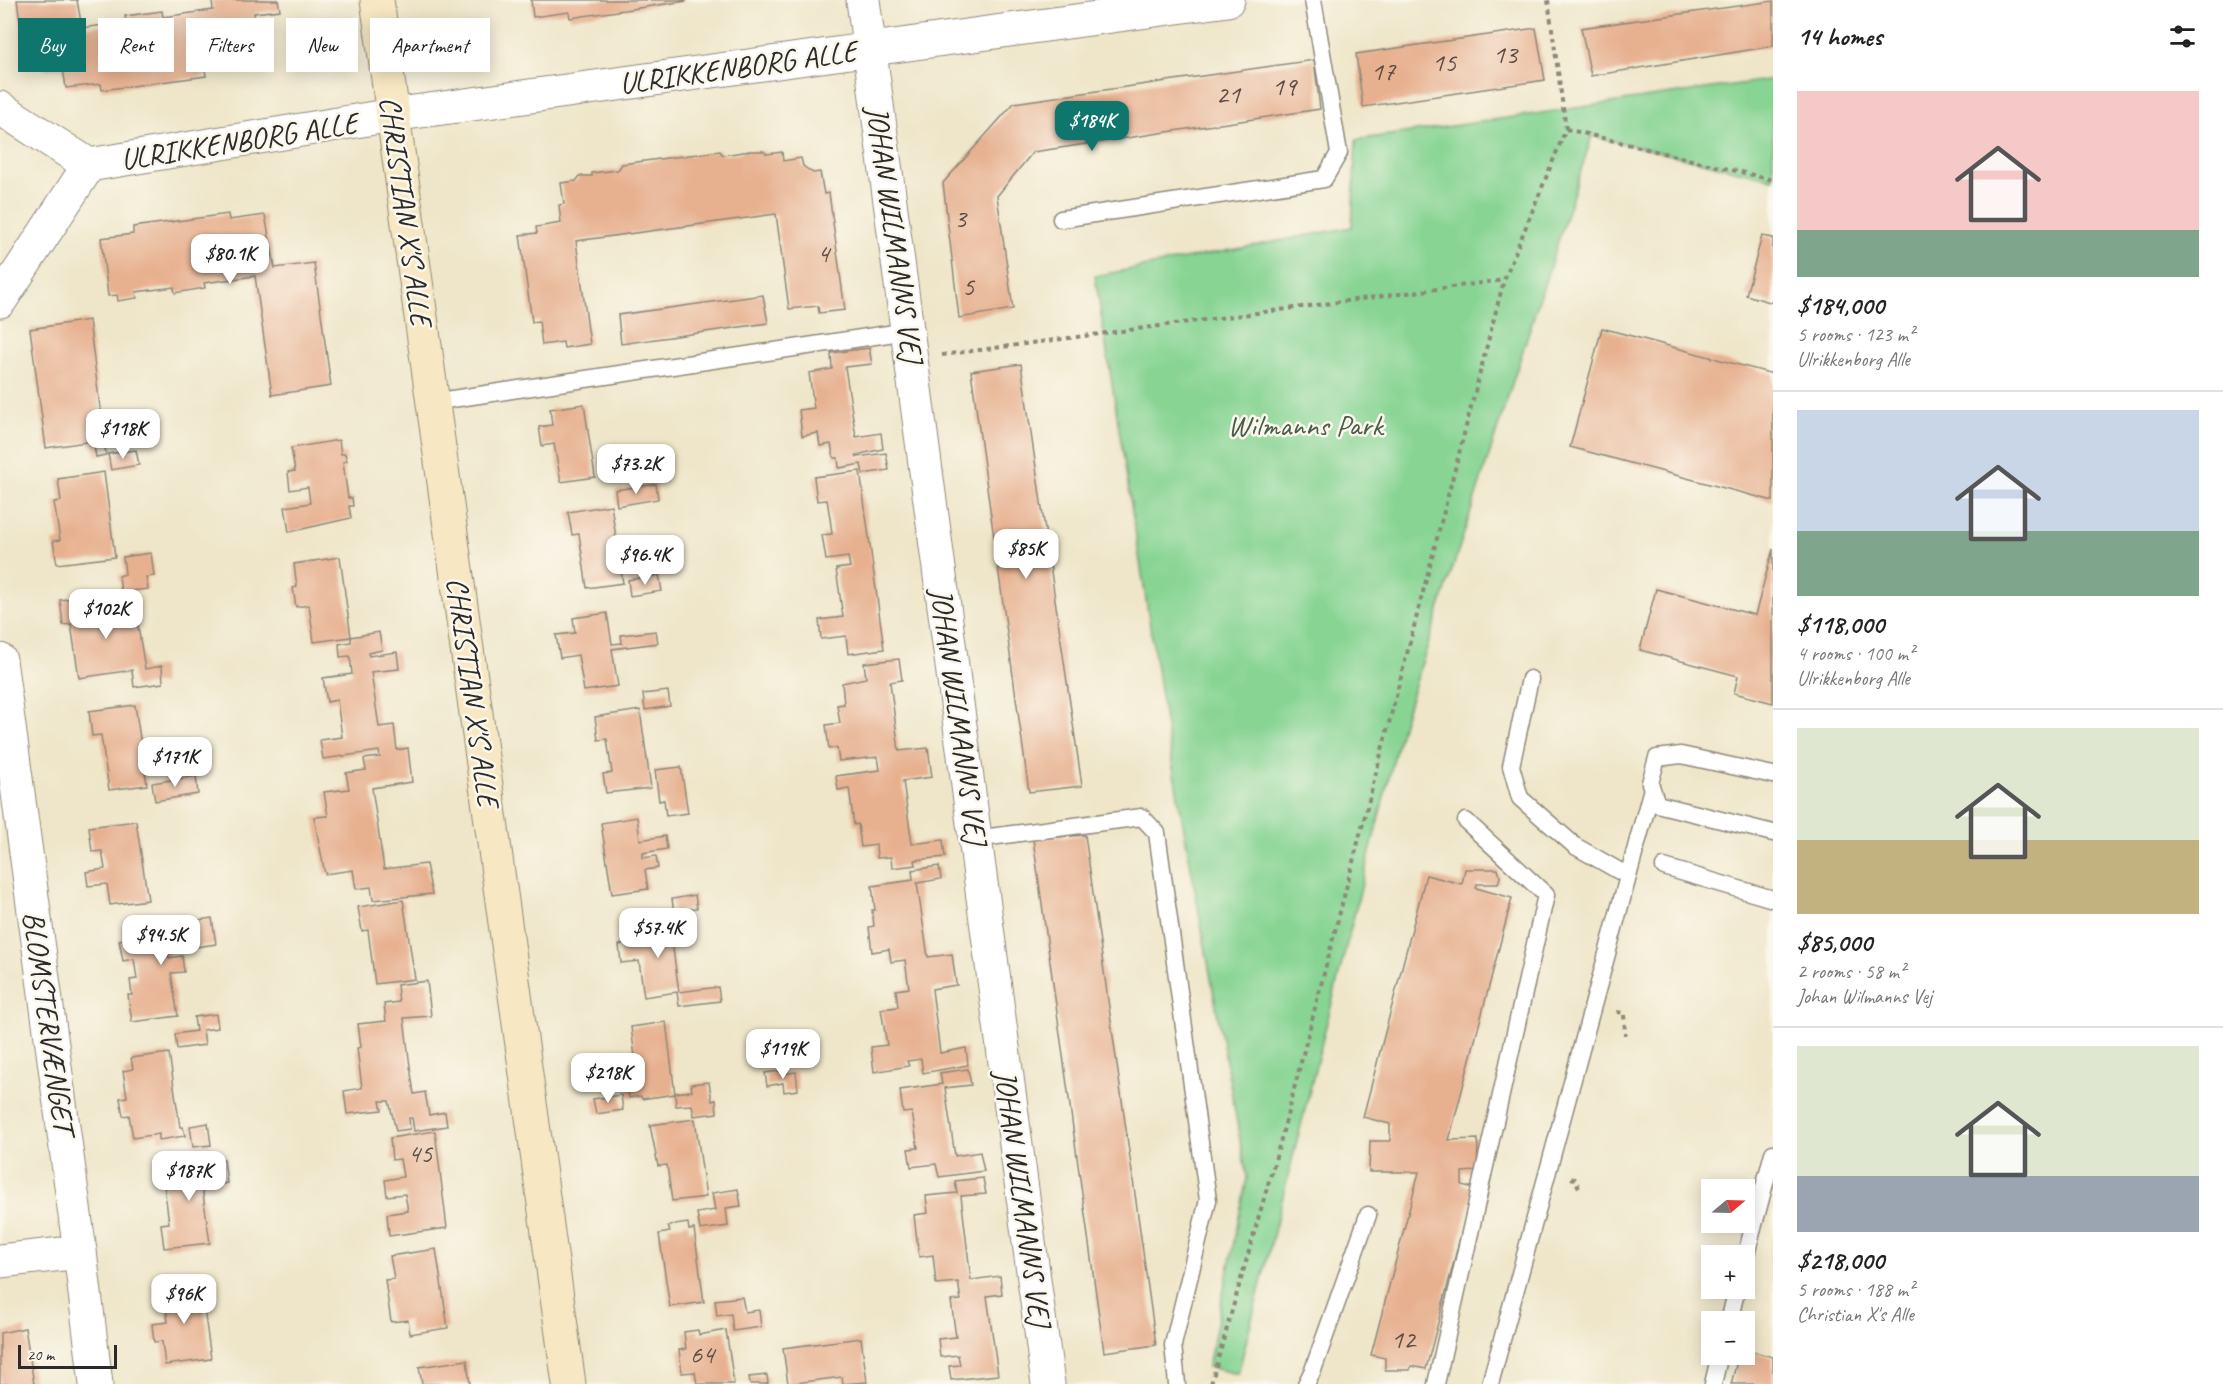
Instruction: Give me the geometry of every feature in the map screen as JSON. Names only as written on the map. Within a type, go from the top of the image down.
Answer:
[{"type":"street","name":"CHRISTIAN X'S ALLE","points":[[376,0],[570,1384]]},
{"type":"street","name":"JOHAN WILMANNS VEJ","points":[[863,0],[1048,1384]]},
{"type":"street","name":"ULRIKKENBORG ALLE","points":[[0,301],[89,165],[392,115],[1228,0]]},
{"type":"street","points":[[0,108],[89,165]]},
{"type":"street","name":"BLOMSTERVÆNGET","points":[[0,660],[96,1384]]},
{"type":"street","points":[[0,1261],[80,1252]]},
{"type":"lane","points":[[1060,219],[1324,178],[1339,153],[1313,0]]},
{"type":"lane","points":[[432,402],[910,345]]},
{"type":"lane","points":[[1530,679],[1511,766],[1520,798],[1575,846],[1628,876]]},
{"type":"lane","points":[[1490,1384],[1651,792],[1650,783],[1657,758],[1681,755],[1773,775]]},
{"type":"lane","points":[[1651,792],[1658,804],[1773,833]]},
{"type":"lane","points":[[975,839],[1142,817],[1157,833],[1208,1200],[1173,1345],[1177,1384]]},
{"type":"lane","points":[[1436,1384],[1546,895],[1466,821]]},
{"type":"lane","points":[[1664,867],[1773,899]]},
{"type":"lane","points":[[1749,1245],[1773,1153]]},
{"type":"lane","points":[[1306,1384],[1368,1215]]},
{"type":"lane","points":[[1713,1384],[1717,1365]]},
{"type":"path","points":[[1212,1384],[1284,1128],[1504,280],[1566,129],[1548,0]]},
{"type":"path","points":[[1566,129],[1773,180]]},
{"type":"path","points":[[910,345],[1504,280]]},
{"type":"green space","name":"Wilmanns Park","points":[[1773,79],[1773,179],[1592,136],[1403,722],[1238,1374],[1208,1367],[1247,1178],[1169,746],[1095,276],[1352,227],[1356,140]]},
{"type":"building","points":[[17,0],[77,0],[80,18],[20,18]]},
{"type":"building","points":[[212,0],[278,0],[280,10],[254,13],[255,18],[186,18],[186,72],[205,72],[206,76],[102,90],[101,84],[66,88],[64,72],[86,72],[86,27],[98,26],[98,72],[174,72],[174,18],[125,18],[125,16],[162,11],[163,17],[213,10]]},
{"type":"building","points":[[531,0],[686,1],[570,18],[569,12],[533,17]]},
{"type":"building","points":[[1773,1],[1773,46],[1591,76],[1581,28]]},
{"type":"building","points":[[1536,28],[1545,80],[1363,107],[1356,54]]},
{"type":"building","points":[[1314,60],[1320,109],[1033,152],[997,196],[1013,309],[959,318],[943,183],[1014,103]]},
{"type":"building","points":[[720,151],[723,155],[750,151],[763,151],[767,154],[782,152],[783,161],[801,158],[803,166],[813,173],[820,172],[824,194],[829,193],[845,310],[819,313],[818,306],[789,309],[776,214],[576,241],[590,344],[564,348],[563,342],[542,345],[539,321],[532,322],[520,235],[537,233],[536,227],[561,223],[559,205],[564,204],[561,183],[576,181],[580,176],[592,176],[592,173],[618,170],[622,164]]},
{"type":"building","points":[[228,214],[229,220],[265,215],[275,268],[314,263],[331,386],[272,395],[255,276],[204,283],[205,288],[175,293],[174,287],[136,292],[137,298],[118,301],[117,295],[108,296],[101,238],[133,234],[133,227]]},
{"type":"building","points":[[1762,236],[1773,238],[1773,303],[1746,295]]},
{"type":"building","points":[[763,295],[768,323],[621,344],[618,315]]},
{"type":"building","points":[[89,320],[106,455],[96,457],[93,441],[46,448],[30,329]]},
{"type":"building","points":[[1602,328],[1773,374],[1773,501],[1570,447]]},
{"type":"building","points":[[869,348],[872,364],[845,367],[856,437],[881,433],[883,449],[856,455],[857,457],[886,453],[889,470],[863,474],[861,464],[839,468],[838,458],[834,458],[831,444],[820,446],[818,433],[802,436],[799,410],[814,408],[809,373],[832,369],[831,353]]},
{"type":"building","points":[[1021,364],[1082,786],[1029,792],[971,371]]},
{"type":"building","points":[[584,404],[595,477],[561,482],[554,444],[542,446],[539,427],[552,425],[550,409]]},
{"type":"building","points":[[339,440],[341,454],[345,454],[347,461],[343,462],[348,498],[352,498],[353,506],[349,506],[351,518],[289,532],[285,507],[310,503],[308,487],[290,490],[288,472],[295,471],[291,448]]},
{"type":"building","points":[[136,450],[139,465],[111,470],[108,454]]},
{"type":"building","points":[[860,471],[884,649],[848,654],[846,636],[821,639],[819,620],[843,617],[836,569],[850,567],[848,557],[826,560],[822,535],[832,534],[830,518],[827,500],[817,501],[814,477]]},
{"type":"building","points":[[104,472],[115,557],[57,564],[53,541],[60,540],[54,502],[61,501],[58,479]]},
{"type":"building","points":[[656,484],[658,499],[617,506],[615,490]]},
{"type":"building","points":[[611,505],[623,583],[587,588],[579,534],[572,535],[568,512]]},
{"type":"building","points":[[1773,549],[1773,703],[1734,693],[1738,676],[1640,650],[1656,589],[1755,615]]},
{"type":"building","points":[[151,553],[154,576],[146,577],[148,589],[121,592],[119,576],[125,574],[123,557]]},
{"type":"building","points":[[340,557],[351,637],[314,642],[309,605],[296,607],[293,588],[297,587],[294,564]]},
{"type":"building","points":[[659,575],[662,591],[630,596],[628,580]]},
{"type":"building","points":[[105,589],[109,618],[136,614],[145,669],[162,666],[163,683],[134,687],[132,670],[79,678],[71,624],[63,625],[60,600],[88,596],[88,591]]},
{"type":"building","points":[[607,613],[612,644],[622,643],[621,635],[656,631],[658,643],[612,649],[618,686],[584,691],[578,655],[560,658],[556,635],[575,633],[573,618]]},
{"type":"building","points":[[379,632],[382,650],[368,653],[369,656],[397,652],[399,669],[371,672],[379,727],[394,725],[397,750],[408,748],[412,782],[372,788],[384,869],[426,864],[432,894],[373,900],[371,887],[356,889],[353,870],[325,874],[314,817],[328,816],[324,792],[349,789],[346,773],[366,770],[364,759],[380,757],[379,751],[323,759],[320,740],[342,737],[337,700],[327,702],[323,678],[352,674],[350,656],[340,657],[339,644],[351,642],[351,637]]},
{"type":"building","points":[[899,659],[902,680],[890,682],[899,751],[928,748],[932,777],[903,781],[912,844],[943,840],[945,857],[915,860],[916,865],[892,868],[891,857],[877,858],[876,845],[861,847],[858,824],[854,825],[849,788],[838,790],[836,776],[880,770],[878,757],[839,761],[837,748],[829,749],[826,725],[840,723],[837,705],[844,704],[842,683],[866,678],[864,663]]},
{"type":"building","points":[[668,691],[670,706],[645,710],[643,694]]},
{"type":"building","points":[[135,705],[147,785],[109,790],[101,735],[92,736],[89,711]]},
{"type":"building","points":[[640,710],[651,788],[606,793],[603,774],[612,773],[607,739],[598,740],[595,717]]},
{"type":"building","points":[[681,767],[688,813],[666,816],[664,800],[659,801],[655,770]]},
{"type":"building","points":[[196,776],[198,794],[155,801],[152,783]]},
{"type":"building","points":[[637,817],[640,840],[665,836],[667,849],[643,853],[643,858],[656,856],[658,868],[645,870],[648,889],[612,894],[601,823]]},
{"type":"building","points":[[136,821],[148,900],[110,905],[107,884],[88,886],[86,872],[105,869],[102,851],[92,852],[89,827]]},
{"type":"building","points":[[1085,835],[1156,1345],[1104,1352],[1033,839]]},
{"type":"building","points":[[939,866],[941,879],[917,883],[928,957],[952,954],[957,985],[932,989],[940,1053],[966,1048],[968,1065],[923,1073],[921,1059],[907,1061],[909,1066],[874,1072],[871,1047],[887,1045],[881,1009],[898,1007],[896,990],[909,988],[905,960],[891,962],[889,949],[872,952],[869,927],[874,926],[872,910],[875,910],[872,886],[913,880],[912,870]]},
{"type":"building","points":[[1465,869],[1498,869],[1500,877],[1498,884],[1477,884],[1476,888],[1512,898],[1449,1140],[1478,1139],[1477,1171],[1462,1172],[1462,1185],[1473,1188],[1426,1369],[1411,1366],[1410,1370],[1385,1370],[1385,1358],[1371,1355],[1419,1172],[1369,1172],[1370,1141],[1390,1141],[1390,1124],[1363,1117],[1426,875],[1462,884]]},
{"type":"building","points":[[695,895],[697,908],[674,912],[672,899]]},
{"type":"building","points":[[403,900],[415,979],[375,984],[368,930],[362,931],[358,907]]},
{"type":"building","points":[[668,914],[679,992],[718,987],[720,1001],[679,1006],[677,992],[644,997],[639,961],[621,963],[619,945],[625,944],[622,920]]},
{"type":"building","points":[[212,918],[216,944],[168,951],[169,958],[182,956],[184,972],[171,973],[178,1016],[132,1022],[128,995],[132,995],[130,980],[137,979],[134,959],[123,961],[119,940],[165,932],[164,925]]},
{"type":"building","points":[[427,981],[431,1016],[404,1018],[409,1059],[414,1094],[425,1092],[429,1115],[445,1112],[447,1126],[414,1131],[412,1118],[409,1118],[410,1129],[396,1131],[389,1101],[380,1101],[382,1110],[347,1114],[344,1091],[362,1088],[357,1048],[361,1047],[358,1024],[386,1021],[384,1004],[399,1002],[397,985]]},
{"type":"building","points":[[216,1014],[218,1028],[203,1030],[205,1045],[177,1049],[175,1034],[196,1031],[194,1017]]},
{"type":"building","points":[[666,1022],[675,1094],[642,1099],[641,1096],[629,1098],[627,1080],[638,1079],[631,1027]]},
{"type":"building","points":[[169,1053],[180,1127],[183,1127],[185,1136],[159,1140],[159,1134],[133,1138],[129,1115],[123,1116],[120,1098],[127,1097],[123,1071],[133,1069],[131,1058]]},
{"type":"building","points":[[968,1069],[971,1085],[945,1088],[955,1156],[980,1152],[984,1171],[939,1177],[936,1164],[911,1167],[908,1149],[918,1148],[912,1112],[903,1113],[900,1090],[942,1084],[940,1073]]},
{"type":"building","points":[[780,1071],[782,1074],[796,1072],[798,1090],[784,1092],[783,1083],[767,1086],[765,1073]]},
{"type":"building","points":[[709,1082],[712,1101],[716,1100],[717,1113],[694,1116],[692,1105],[676,1106],[675,1093],[692,1091],[691,1084]]},
{"type":"building","points":[[621,1095],[623,1110],[596,1114],[593,1099]]},
{"type":"building","points":[[695,1119],[706,1197],[672,1201],[667,1165],[658,1166],[650,1125]]},
{"type":"building","points":[[208,1123],[211,1145],[193,1147],[190,1126]]},
{"type":"building","points":[[435,1131],[447,1228],[389,1236],[387,1214],[408,1211],[405,1194],[387,1196],[385,1180],[403,1177],[400,1159],[392,1160],[390,1138]]},
{"type":"building","points":[[224,1159],[227,1183],[202,1187],[210,1243],[164,1248],[161,1224],[169,1223],[162,1169],[183,1166],[182,1161],[192,1160],[192,1165]]},
{"type":"building","points":[[983,1178],[986,1194],[961,1196],[971,1280],[1000,1276],[1002,1294],[987,1296],[998,1375],[951,1380],[949,1366],[960,1365],[958,1355],[940,1357],[938,1339],[956,1337],[951,1301],[961,1300],[958,1282],[936,1284],[933,1255],[919,1257],[914,1215],[928,1213],[926,1196],[957,1193],[955,1181]]},
{"type":"building","points":[[738,1189],[741,1206],[726,1208],[728,1226],[700,1230],[697,1213],[715,1210],[712,1193]]},
{"type":"building","points":[[688,1223],[689,1230],[694,1229],[704,1302],[670,1307],[659,1234],[670,1232],[668,1226]]},
{"type":"building","points":[[436,1249],[448,1328],[410,1334],[408,1320],[391,1322],[385,1280],[394,1279],[390,1256]]},
{"type":"building","points":[[200,1280],[211,1359],[165,1365],[162,1341],[154,1342],[152,1324],[168,1322],[163,1285]]},
{"type":"building","points":[[742,1297],[745,1312],[759,1310],[761,1327],[733,1331],[731,1314],[717,1316],[715,1300]]},
{"type":"building","points":[[25,1328],[34,1384],[0,1384],[0,1333]]},
{"type":"building","points":[[698,1330],[699,1335],[726,1330],[734,1384],[697,1384],[695,1372],[682,1373],[679,1350],[686,1349],[684,1332]]},
{"type":"building","points":[[861,1338],[867,1382],[843,1384],[842,1377],[788,1384],[783,1348]]},
{"type":"building","points":[[1755,1352],[1773,1357],[1773,1384],[1731,1384],[1736,1365],[1755,1365]]},
{"type":"building","points":[[467,1360],[470,1384],[422,1384],[419,1367]]},
{"type":"building","points":[[767,1375],[768,1384],[750,1384],[749,1377]]}]
